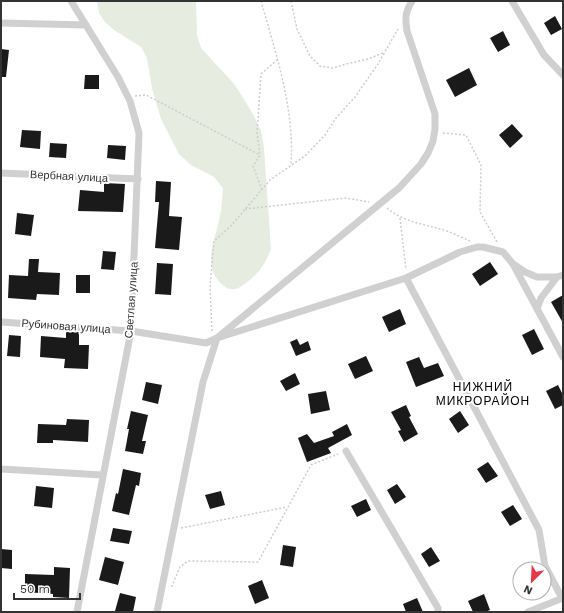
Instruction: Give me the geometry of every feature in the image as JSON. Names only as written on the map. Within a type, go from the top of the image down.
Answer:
[{"type":"street","name":"Светлая улица","points":[[71,1],[118,77],[130,101],[139,134],[131,330],[102,475],[77,612]]},
{"type":"street","points":[[157,612],[203,382],[215,339],[399,188],[421,164],[428,153],[434,132],[435,114],[405,18],[407,8],[412,1]]},
{"type":"street","points":[[512,1],[544,55],[563,75]]},
{"type":"street","points":[[1,23],[86,25]]},
{"type":"street","name":"Вербная улица","points":[[1,173],[138,179]]},
{"type":"street","points":[[483,246],[503,252],[513,264],[563,357]]},
{"type":"street","name":"Рубиновая улица","points":[[1,322],[131,330],[206,343],[406,278],[460,252],[483,246]]},
{"type":"street","points":[[513,264],[525,272],[537,277],[560,276]]},
{"type":"street","points":[[537,309],[541,298],[560,276]]},
{"type":"street","points":[[406,278],[539,530],[545,566],[563,598],[528,612]]},
{"type":"street","points":[[346,451],[438,608],[438,612]]},
{"type":"street","points":[[1,469],[102,475]]},
{"type":"path","points":[[261,1],[290,116],[292,150],[291,166]]},
{"type":"path","points":[[291,1],[297,29],[310,56],[320,66],[333,68],[368,59],[384,53]]},
{"type":"path","points":[[215,339],[210,318],[210,287],[214,241],[230,227],[270,180],[305,156],[325,135],[336,118],[355,97],[405,18]]},
{"type":"path","points":[[262,190],[253,166],[260,155],[257,133],[261,74],[277,60]]},
{"type":"path","points":[[127,96],[146,95],[260,155]]},
{"type":"path","points":[[434,132],[466,136],[481,165],[480,212],[503,252]]},
{"type":"path","points":[[245,209],[346,198],[380,204],[400,217],[447,232],[483,246]]},
{"type":"path","points":[[400,217],[406,278]]},
{"type":"path","points":[[162,590],[172,586],[180,567],[188,561],[258,562],[310,465],[346,451]]},
{"type":"path","points":[[174,529],[288,506]]},
{"type":"shaded area","points":[[97,1],[196,1],[197,35],[201,48],[235,85],[253,114],[261,131],[264,148],[271,249],[260,270],[248,282],[238,288],[226,288],[217,278],[211,262],[213,243],[221,213],[223,188],[214,177],[191,165],[179,154],[161,119],[152,88],[147,58],[141,47],[114,30],[105,22],[99,13]]},
{"type":"building","points":[[555,16],[562,29],[551,35],[544,23]]},
{"type":"building","points":[[503,31],[510,45],[498,52],[490,38]]},
{"type":"building","points":[[1,49],[9,50],[6,77],[1,77]]},
{"type":"building","points":[[469,68],[477,85],[455,97],[446,80]]},
{"type":"building","points":[[85,75],[99,75],[99,89],[84,89]]},
{"type":"building","points":[[512,124],[523,136],[510,148],[499,135]]},
{"type":"building","points":[[22,130],[41,131],[40,149],[20,147]]},
{"type":"building","points":[[50,143],[67,144],[66,158],[49,157]]},
{"type":"building","points":[[108,145],[126,146],[125,160],[107,158]]},
{"type":"building","points":[[156,181],[171,182],[169,216],[182,217],[179,250],[155,248],[159,202],[155,202]]},
{"type":"building","points":[[104,183],[125,184],[123,212],[78,211],[80,190],[104,192]]},
{"type":"building","points":[[17,213],[34,215],[31,236],[15,234]]},
{"type":"building","points":[[103,251],[116,252],[114,270],[101,269]]},
{"type":"building","points":[[29,259],[39,259],[38,272],[60,273],[59,295],[37,294],[36,300],[8,298],[9,275],[28,276]]},
{"type":"building","points":[[490,262],[498,274],[480,286],[472,274]]},
{"type":"building","points":[[157,263],[173,264],[171,295],[155,294]]},
{"type":"building","points":[[76,275],[90,275],[90,293],[76,293]]},
{"type":"building","points":[[563,295],[563,323],[551,302]]},
{"type":"building","points":[[400,309],[406,324],[389,332],[382,317]]},
{"type":"building","points":[[534,329],[544,349],[532,355],[522,335]]},
{"type":"building","points":[[66,332],[79,332],[79,345],[89,345],[88,369],[64,368],[65,359],[40,357],[41,336],[66,338]]},
{"type":"building","points":[[9,335],[21,336],[20,357],[7,356]]},
{"type":"building","points":[[297,339],[300,345],[308,341],[311,350],[296,356],[290,342]]},
{"type":"building","points":[[366,356],[373,371],[355,379],[348,364]]},
{"type":"building","points":[[419,357],[424,368],[438,363],[444,376],[416,387],[406,362]]},
{"type":"building","points":[[295,373],[300,384],[286,391],[280,381]]},
{"type":"building","points":[[146,382],[162,385],[158,404],[142,400]]},
{"type":"building","points":[[558,385],[563,395],[563,405],[555,409],[546,391]]},
{"type":"building","points":[[326,391],[330,410],[311,414],[308,394]]},
{"type":"building","points":[[406,405],[411,416],[409,417],[418,434],[404,442],[398,431],[401,430],[391,412]]},
{"type":"building","points":[[131,411],[148,415],[142,441],[146,441],[143,454],[125,451],[129,429],[127,429]]},
{"type":"building","points":[[460,411],[469,425],[458,433],[449,419]]},
{"type":"building","points":[[67,419],[89,420],[88,442],[53,440],[53,443],[37,443],[38,424],[66,425]]},
{"type":"building","points":[[347,424],[352,435],[328,448],[331,453],[307,462],[298,438],[307,434],[314,443],[334,436],[332,432]]},
{"type":"building","points":[[488,462],[498,476],[486,483],[477,469]]},
{"type":"building","points":[[123,469],[141,473],[139,486],[136,485],[129,515],[112,511],[116,493],[118,494]]},
{"type":"building","points":[[397,484],[406,497],[395,504],[387,490]]},
{"type":"building","points":[[36,486],[54,488],[52,508],[34,506]]},
{"type":"building","points":[[221,491],[225,505],[210,509],[205,495]]},
{"type":"building","points":[[366,499],[371,510],[357,517],[351,506]]},
{"type":"building","points":[[513,505],[522,519],[510,526],[501,512]]},
{"type":"building","points":[[113,528],[132,531],[129,544],[110,541]]},
{"type":"building","points":[[283,545],[296,547],[293,567],[280,565]]},
{"type":"building","points":[[431,547],[440,561],[429,567],[421,554]]},
{"type":"building","points":[[1,549],[12,550],[12,569],[1,568]]},
{"type":"building","points":[[105,557],[124,562],[118,585],[99,580]]},
{"type":"building","points":[[54,567],[70,568],[69,598],[53,597],[53,594],[25,592],[25,574],[54,575]]},
{"type":"building","points":[[262,580],[269,598],[255,604],[248,586]]},
{"type":"building","points":[[120,593],[136,597],[133,612],[115,611]]},
{"type":"building","points":[[484,594],[490,610],[485,612],[473,612],[468,601]]},
{"type":"building","points":[[417,598],[423,612],[406,612],[403,604]]},
{"type":"district","name":"НИЖНИЙ МИКРОРАЙОН","points":[[483,394]]}]
